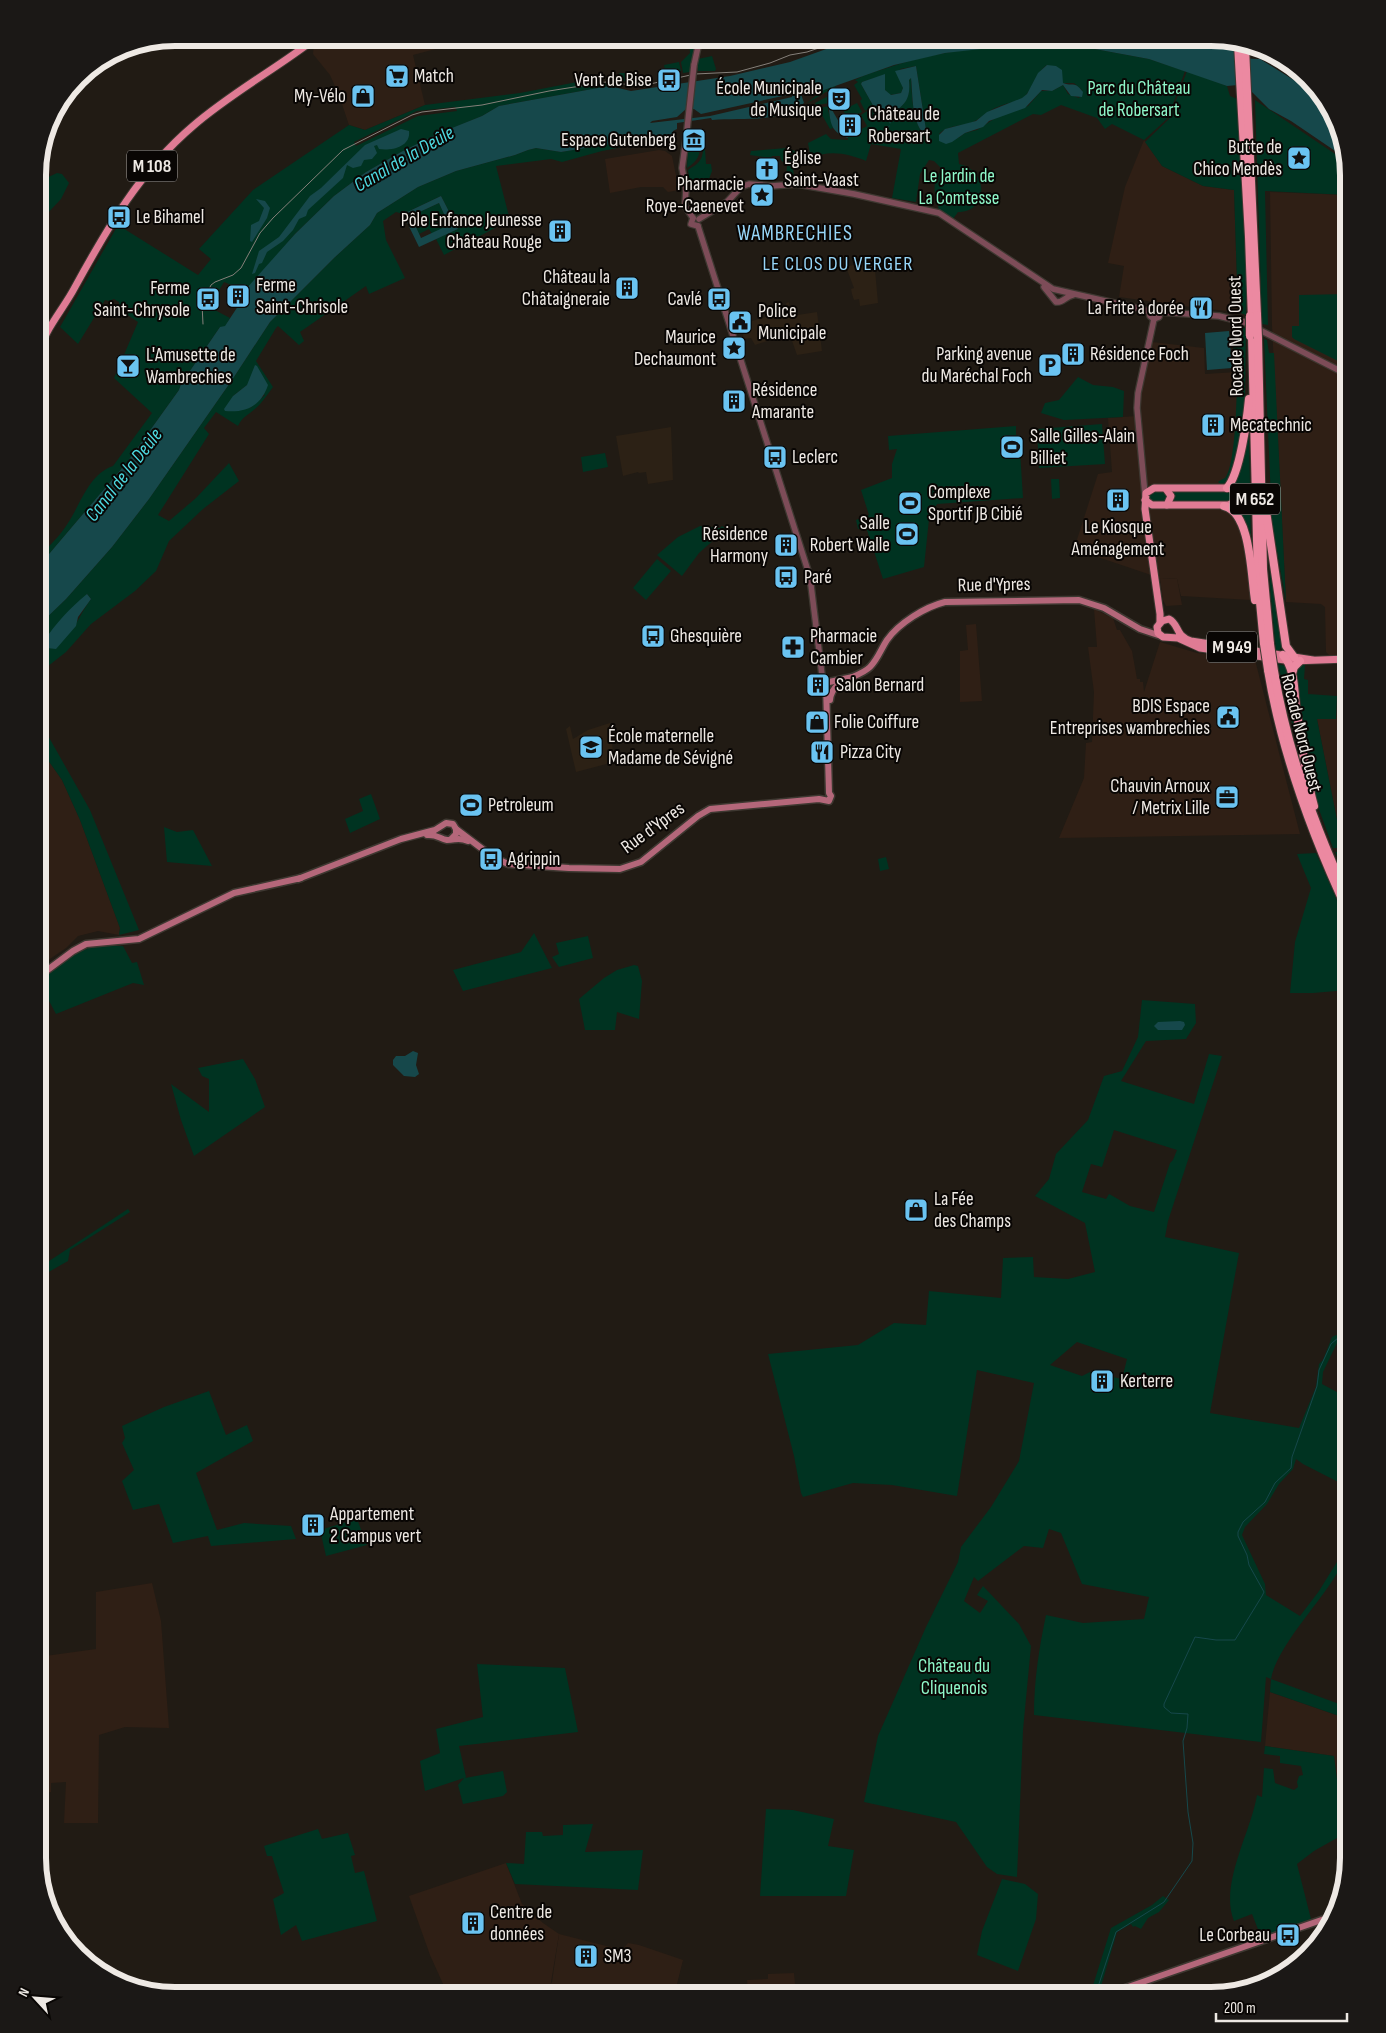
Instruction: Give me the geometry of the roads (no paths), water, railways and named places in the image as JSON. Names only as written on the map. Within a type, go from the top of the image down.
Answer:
[{"type":"highway","name":"Rocade Nord Ouest","points":[[1239,50],[1246,115],[1253,315],[1257,563],[1262,633],[1267,644]]},
{"type":"highway","name":"Rocade Nord Ouest","points":[[1245,51],[1253,315]]},
{"type":"highway","name":"Rocade Nord Ouest","points":[[1253,337],[1267,644],[1271,671],[1285,749],[1300,798],[1321,839],[1340,891]]},
{"type":"highway","points":[[1227,488],[1233,477],[1247,420],[1253,337]]},
{"type":"highway","points":[[1260,465],[1287,658],[1293,681],[1305,766],[1321,839]]},
{"type":"highway","points":[[1224,506],[1235,511],[1244,527],[1256,609],[1262,633]]},
{"type":"highway","points":[[1287,658],[1294,667],[1293,681]]},
{"type":"highway","name":"Rocade Nord Ouest","points":[[1328,859],[1340,882]]},
{"type":"main road","name":"M 108","points":[[47,334],[116,214],[158,159],[213,110],[303,47]]},
{"type":"main road","name":"M 108","points":[[47,329],[57,318]]},
{"type":"main road","points":[[1145,498],[1154,505],[1224,506],[1233,504],[1237,498],[1235,491],[1227,488],[1154,488],[1147,491],[1145,498],[1160,623],[1157,630],[1161,636],[1169,638],[1174,634],[1176,628],[1164,614],[1158,600]]},
{"type":"main road","points":[[1166,488],[1171,494],[1167,505]]},
{"type":"main road","points":[[1148,522],[1154,505]]},
{"type":"main road","name":"Rue d'Ypres","points":[[456,829],[498,860],[511,865],[624,868],[641,862],[698,816],[710,810],[826,796],[830,686],[869,668],[887,640],[897,629],[928,608],[945,602],[1079,600],[1104,608],[1142,630],[1161,636]]},
{"type":"main road","points":[[1160,623],[1166,619],[1171,620]]},
{"type":"main road","name":"Rue d'Ypres","points":[[1130,622],[1146,628],[1160,623]]},
{"type":"main road","name":"M 949","points":[[1176,628],[1180,635],[1191,641],[1287,658]]},
{"type":"main road","name":"M 949","points":[[1169,638],[1178,638],[1200,648],[1287,658],[1340,659]]},
{"type":"main road","points":[[47,971],[82,945],[143,938],[238,892],[302,878],[404,838],[435,830],[450,823],[456,829],[455,836],[451,839],[430,835],[404,838]]},
{"type":"main road","points":[[442,826],[440,831],[442,837]]},
{"type":"main road","name":"Rue d'Ypres","points":[[451,839],[463,839],[476,845]]},
{"type":"main road","points":[[1131,1987],[1323,1919]]},
{"type":"street","points":[[698,47],[682,168],[686,188],[685,206],[700,223],[698,226],[810,577],[821,664],[830,686]]},
{"type":"street","points":[[696,218],[731,199],[741,187],[749,184],[771,186],[804,184],[936,212],[1027,273],[1060,291],[1149,311]]},
{"type":"street","points":[[1027,273],[1058,302],[1069,296],[1080,296]]},
{"type":"street","points":[[1053,298],[1054,293],[1060,291]]},
{"type":"street","points":[[1060,291],[1064,295],[1063,299]]},
{"type":"street","points":[[1149,311],[1154,307],[1158,308],[1160,312],[1219,316],[1244,322],[1340,371]]},
{"type":"street","points":[[1149,311],[1150,316],[1154,319]]},
{"type":"street","points":[[1154,319],[1159,317],[1160,312]]},
{"type":"street","points":[[1145,498],[1137,428],[1137,403],[1154,319]]},
{"type":"street","points":[[1143,479],[1147,486],[1154,488]]},
{"type":"water","name":"Canal de la Deûle","points":[[832,47],[999,47],[945,53],[894,65],[810,95],[802,91],[804,103],[794,110],[772,117],[712,120],[711,118],[677,123],[677,129],[673,131],[673,134],[561,152],[536,148],[456,171],[418,187],[377,213],[370,225],[270,322],[149,499],[112,547],[66,599],[47,618],[47,557],[128,461],[179,390],[181,384],[220,327],[225,326],[244,297],[246,289],[295,234],[334,196],[366,172],[401,152],[437,134],[482,116],[499,106],[609,86],[631,91],[730,76],[790,62]],"holes":[[[792,94],[792,97],[710,116],[650,123],[652,121],[677,117],[686,109],[694,109],[701,114]]]},
{"type":"water","points":[[1043,47],[1084,47],[1078,48]]},
{"type":"water","points":[[1084,47],[1219,47],[1233,49],[1243,57],[1260,59],[1308,90],[1330,126],[1337,153],[1291,121],[1269,109],[1250,90],[1238,85],[1227,86],[1149,59]]},
{"type":"water","points":[[1047,65],[1056,66],[1062,70],[1063,83],[1077,86],[1083,92],[1082,97],[1071,96],[1063,85],[1052,91],[1042,90],[1025,108],[989,121],[983,127],[965,133],[952,142],[946,144],[939,141],[939,135],[945,129],[976,121],[987,112],[1022,98],[1027,94],[1038,73]]},
{"type":"water","points":[[916,66],[927,136],[915,118],[911,78],[909,80],[909,92],[906,101],[890,115],[875,109],[861,84],[885,74],[885,90],[891,95],[901,93],[903,88],[895,71]]},
{"type":"water","points":[[829,108],[831,108],[848,138],[835,131],[830,119]]},
{"type":"water","points":[[401,129],[409,131],[409,136],[404,144],[389,149],[379,149],[377,145],[374,146],[377,153],[372,159],[364,160],[361,166],[353,168],[347,165],[343,178],[308,210],[306,216],[299,219],[293,230],[283,241],[267,252],[262,263],[259,264],[255,273],[252,274],[259,251],[279,237],[310,196],[321,188],[365,145]]},
{"type":"water","points":[[441,196],[458,229],[419,247],[403,214]],"holes":[[[439,203],[449,225],[421,238],[411,216]]]},
{"type":"water","points":[[256,199],[265,201],[270,208],[267,218],[252,242],[250,241],[251,225],[259,221],[264,208]]},
{"type":"water","points":[[1229,331],[1232,368],[1207,370],[1205,333]]},
{"type":"water","points":[[255,365],[268,385],[265,392],[252,407],[240,411],[225,411],[224,409],[233,396],[247,385]]},
{"type":"water","points":[[87,594],[91,599],[78,617],[76,626],[56,649],[47,648],[47,637]]},
{"type":"water","points":[[1158,1022],[1184,1022],[1185,1025],[1182,1030],[1158,1030],[1154,1026]]},
{"type":"water","points":[[413,1051],[418,1053],[416,1065],[419,1074],[415,1077],[404,1076],[393,1065],[393,1060],[396,1056],[405,1056]]},
{"type":"waterway","points":[[890,115],[890,123]]},
{"type":"waterway","points":[[878,141],[882,140],[889,126]]},
{"type":"waterway","points":[[1098,1987],[1116,1932],[1164,1902],[1192,1861],[1193,1843],[1188,1812],[1183,1741],[1187,1728],[1188,1714],[1171,1713],[1164,1707],[1164,1704],[1195,1637],[1235,1640],[1264,1592],[1249,1565],[1238,1532],[1243,1522],[1265,1502],[1275,1483],[1291,1468],[1292,1457],[1317,1386],[1319,1370],[1331,1344],[1340,1337]]},
{"type":"tram line","points":[[203,324],[202,304],[211,285],[233,275],[241,268],[260,233],[273,218],[343,150],[412,115],[422,112],[482,105],[549,91],[606,82],[641,86],[695,74],[737,72],[822,47]]},
{"type":"place","name":"Match","points":[[397,76]]},
{"type":"place","name":"Vent de Bise","points":[[669,80]]},
{"type":"place","name":"My-Vélo","points":[[363,96]]},
{"type":"place","name":"École Municipale de Musique","points":[[839,99]]},
{"type":"place","name":"Château de Robersart","points":[[850,125]]},
{"type":"place","name":"Espace Gutenberg","points":[[694,140]]},
{"type":"place","name":"Butte de Chico Mendès","points":[[1299,158]]},
{"type":"place","name":"Église Saint-Vaast","points":[[767,169]]},
{"type":"place","name":"Pharmacie Roye-Caenevet","points":[[762,195]]},
{"type":"place","name":"Le Bihamel","points":[[119,217]]},
{"type":"place","name":"Pôle Enfance Jeunesse Château Rouge","points":[[560,231]]},
{"type":"place","name":"Château la Châtaigneraie","points":[[627,288]]},
{"type":"place","name":"Ferme Saint-Chrisole","points":[[238,296]]},
{"type":"place","name":"Ferme Saint-Chrysole","points":[[208,299]]},
{"type":"place","name":"Cavlé","points":[[719,299]]},
{"type":"place","name":"La Frite à dorée","points":[[1201,308]]},
{"type":"place","name":"Police Municipale","points":[[740,322]]},
{"type":"place","name":"Maurice Dechaumont","points":[[734,348]]},
{"type":"place","name":"Résidence Foch","points":[[1073,354]]},
{"type":"place","name":"Parking avenue du Maréchal Foch","points":[[1050,365]]},
{"type":"place","name":"L'Amusette de Wambrechies","points":[[128,366]]},
{"type":"place","name":"Résidence Amarante","points":[[734,401]]},
{"type":"place","name":"Mecatechnic","points":[[1213,425]]},
{"type":"place","name":"Salle Gilles-Alain Billiet","points":[[1012,447]]},
{"type":"place","name":"Leclerc","points":[[775,457]]},
{"type":"place","name":"Le Kiosque Aménagement","points":[[1118,500]]},
{"type":"place","name":"Complexe Sportif JB Cibié","points":[[910,503]]},
{"type":"place","name":"Salle Robert Walle","points":[[907,534]]},
{"type":"place","name":"Résidence Harmony","points":[[786,545]]},
{"type":"place","name":"Paré","points":[[786,577]]},
{"type":"place","name":"Ghesquière","points":[[653,636]]},
{"type":"place","name":"Pharmacie Cambier","points":[[793,647]]},
{"type":"place","name":"Salon Bernard","points":[[818,685]]},
{"type":"place","name":"BDIS Espace Entreprises wambrechies","points":[[1228,717]]},
{"type":"place","name":"Folie Coiffure","points":[[817,722]]},
{"type":"place","name":"École maternelle Madame de Sévigné","points":[[591,747]]},
{"type":"place","name":"Pizza City","points":[[822,752]]},
{"type":"place","name":"Chauvin Arnoux / Metrix Lille","points":[[1227,797]]},
{"type":"place","name":"Petroleum","points":[[471,805]]},
{"type":"place","name":"Agrippin","points":[[491,859]]},
{"type":"place","name":"La Fée des Champs","points":[[916,1210]]},
{"type":"place","name":"Kerterre","points":[[1102,1381]]},
{"type":"place","name":"Appartement 2 Campus vert","points":[[313,1525]]},
{"type":"place","name":"Centre de données","points":[[473,1923]]},
{"type":"place","name":"Le Corbeau","points":[[1288,1935]]},
{"type":"place","name":"SM3","points":[[586,1956]]},
{"type":"district","name":"WAMBRECHIES","points":[[795,233]]},
{"type":"district","name":"LE CLOS DU VERGER","points":[[838,264]]},
{"type":"park label","name":"Parc du Château de Robersart","points":[[1139,99]]},
{"type":"park label","name":"Le Jardin de La Comtesse","points":[[959,187]]},
{"type":"park label","name":"Château du Cliquenois","points":[[954,1677]]}]
